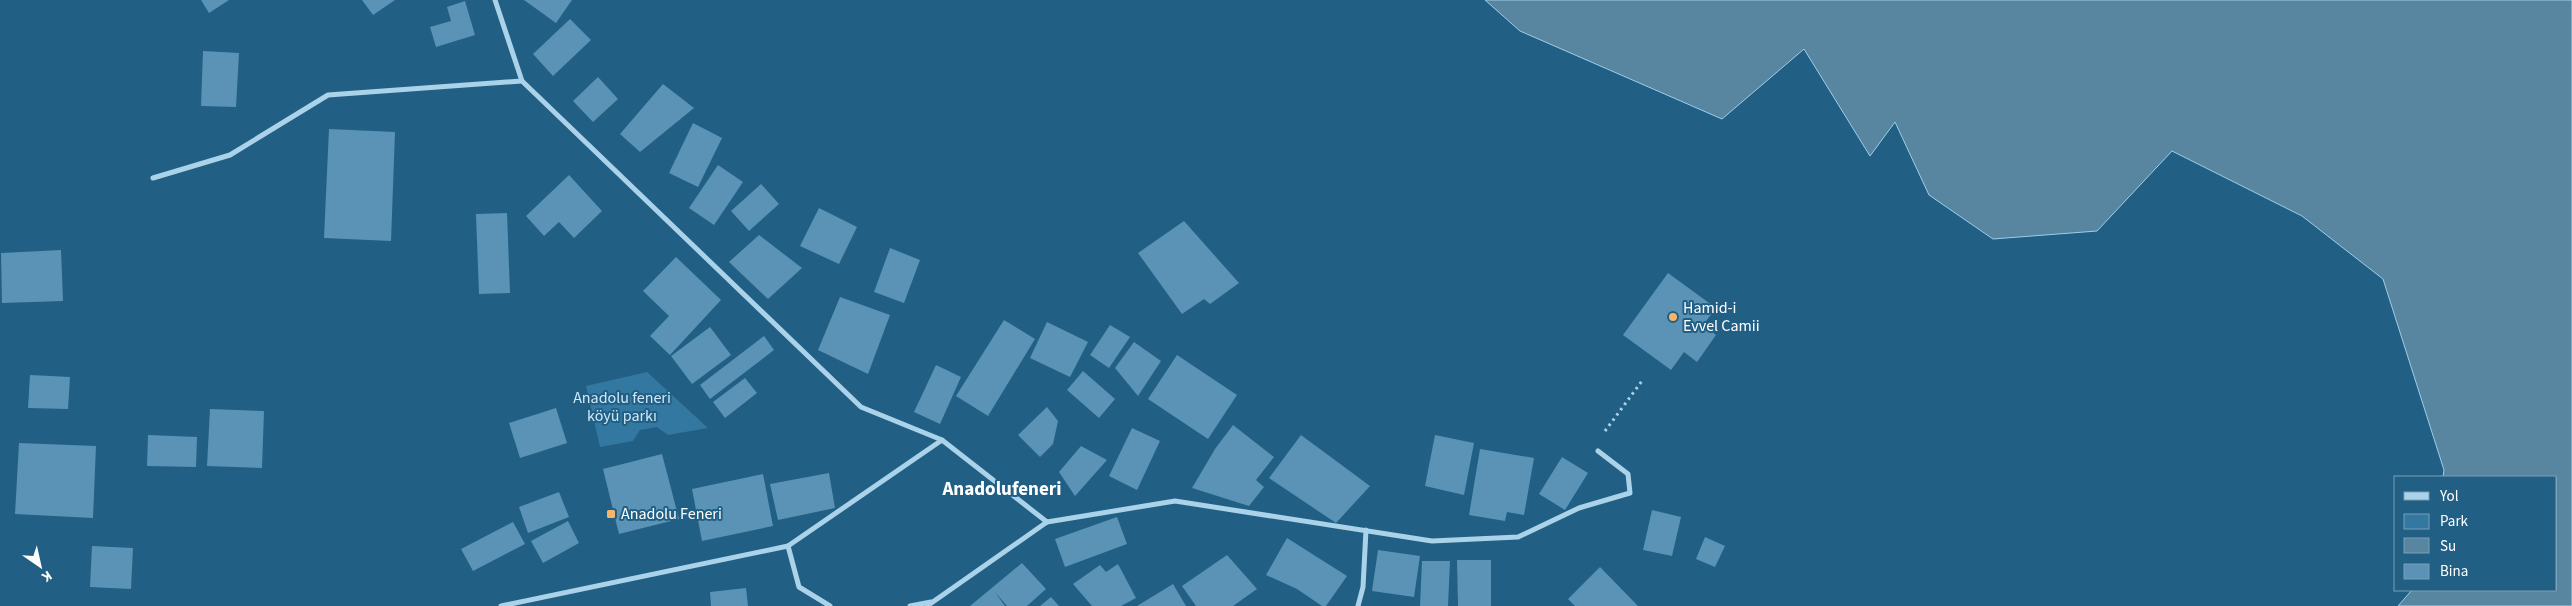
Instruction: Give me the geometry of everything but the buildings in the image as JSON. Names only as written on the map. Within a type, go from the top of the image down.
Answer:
[{"type":"street","points":[[495,0],[522,81],[861,407],[942,440],[1047,522]]},
{"type":"street","points":[[153,178],[230,154],[328,94],[522,81]]},
{"type":"street","points":[[501,606],[788,546],[942,440]]},
{"type":"street","points":[[927,606],[934,604],[1047,522],[1175,500],[1432,541],[1518,537],[1579,508],[1630,493],[1628,474],[1598,451]]},
{"type":"street","points":[[1358,606],[1363,587],[1366,530]]},
{"type":"street","points":[[788,546],[799,587],[830,606]]},
{"type":"street","points":[[910,606],[934,604]]},
{"type":"path","points":[[1598,451],[1593,446],[1642,381]]},
{"type":"green space","name":"Anadolu feneri köyü parkı","points":[[647,372],[708,428],[668,435],[657,427],[640,430],[633,441],[600,447],[586,386]]},
{"type":"water","points":[[1485,0],[2572,0],[2572,606],[2398,606],[2411,591],[2557,591],[2557,476],[2443,476],[2444,470],[2383,279],[2302,216],[2172,151],[2097,231],[1993,239],[1929,195],[1895,122],[1870,156],[1804,49],[1722,119],[1520,31]]},
{"type":"place","name":"Hamid-i Evvel Camii","points":[[1673,317]]},
{"type":"place","name":"Anadolu Feneri","points":[[611,514]]},
{"type":"district","name":"Anadolufeneri","points":[[1002,489]]}]
